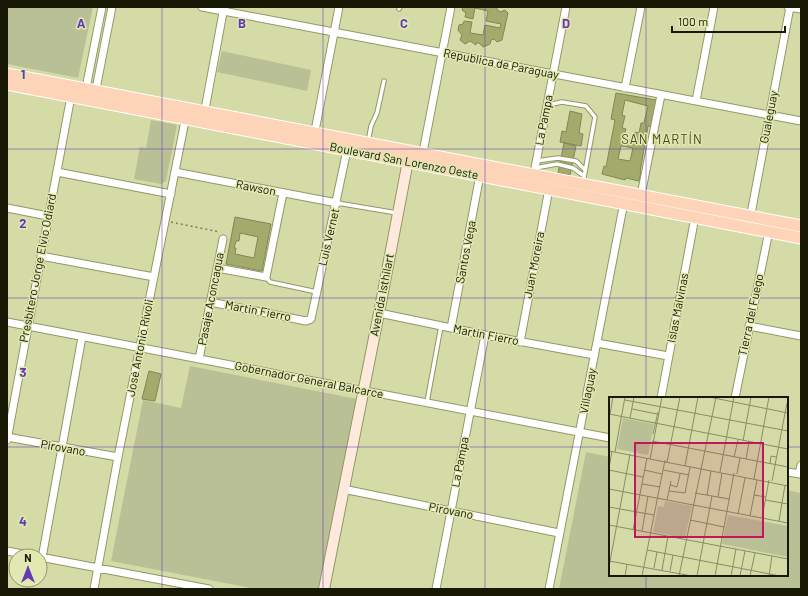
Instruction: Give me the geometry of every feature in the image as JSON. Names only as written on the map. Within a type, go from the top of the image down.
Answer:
[{"type":"main road","name":"Boulevard San Lorenzo Oeste","points":[[7,74],[90,94],[313,138],[368,143],[535,168],[749,222],[769,231],[801,238]]},
{"type":"main road","name":"Boulevard San Lorenzo Oeste","points":[[7,84],[71,96],[90,94]]},
{"type":"main road","name":"Boulevard San Lorenzo Oeste","points":[[313,138],[348,150],[695,217],[801,226]]},
{"type":"street","points":[[90,94],[102,7]]},
{"type":"street","points":[[90,94],[112,7]]},
{"type":"street","name":"Republica de Paraguay","points":[[202,7],[223,9],[442,53],[801,121]]},
{"type":"street","points":[[313,138],[338,7]]},
{"type":"street","points":[[410,162],[421,152],[424,147],[451,7]]},
{"type":"street","name":"La Pampa","points":[[532,186],[566,7]]},
{"type":"street","points":[[625,88],[640,7]]},
{"type":"street","points":[[696,101],[714,7]]},
{"type":"street","points":[[789,7],[801,9]]},
{"type":"street","name":"Gualeguay","points":[[749,222],[789,7]]},
{"type":"street","points":[[204,116],[223,9]]},
{"type":"street","points":[[641,195],[661,95]]},
{"type":"street","name":"Presbítero Jorge Elvio Odiard","points":[[7,438],[71,96]]},
{"type":"street","name":"José Antonio Rívoli","points":[[94,589],[118,458],[187,113]]},
{"type":"street","name":"Luis Vernet","points":[[306,321],[310,320],[312,317],[348,150]]},
{"type":"street","name":"Avenida Isthilart","points":[[324,589],[407,166],[410,162]]},
{"type":"street","points":[[57,172],[171,194]]},
{"type":"street","name":"Rawson","points":[[175,172],[337,203]]},
{"type":"street","name":"Santos Vega","points":[[451,328],[480,175]]},
{"type":"street","name":"Juan Moreira","points":[[520,342],[549,189]]},
{"type":"street","name":"Villaguay","points":[[549,589],[626,192]]},
{"type":"street","points":[[217,268],[266,277],[282,193]]},
{"type":"street","points":[[7,208],[48,216]]},
{"type":"street","name":"Islas Malvinas","points":[[660,397],[695,217]]},
{"type":"street","name":"Tierra del Fuego","points":[[735,397],[769,231]]},
{"type":"street","name":"Pasaje Aconcagua","points":[[199,359],[223,239]]},
{"type":"street","points":[[41,256],[154,277]]},
{"type":"street","name":"Martin Fierro","points":[[210,302],[306,321]]},
{"type":"street","name":"Martín Fierro","points":[[379,313],[520,342],[594,355]]},
{"type":"street","name":"Gobernador General Balcarce","points":[[7,322],[609,438]]},
{"type":"street","points":[[749,326],[801,336]]},
{"type":"street","name":"La Pampa","points":[[436,589],[485,335]]},
{"type":"street","points":[[43,548],[82,337]]},
{"type":"street","points":[[597,342],[668,356]]},
{"type":"street","name":"Pirovano","points":[[7,438],[118,458]]},
{"type":"street","points":[[788,472],[800,474],[801,465]]},
{"type":"street","name":"Pirovano","points":[[344,490],[559,533]]},
{"type":"street","points":[[48,558],[209,589]]},
{"type":"lane","points":[[368,143],[371,126],[377,113],[384,81]]},
{"type":"lane","points":[[547,105],[562,102],[586,106],[595,117],[583,180]]},
{"type":"lane","points":[[535,168],[558,158],[576,161],[585,170]]},
{"type":"lane","points":[[337,203],[398,213]]},
{"type":"lane","points":[[266,277],[270,282],[317,292]]},
{"type":"lane","points":[[427,402],[441,326]]},
{"type":"path","points":[[166,221],[224,233],[223,239]]},
{"type":"green space","points":[[7,7],[93,7],[78,78],[7,64]]},
{"type":"green space","points":[[222,51],[311,70],[307,91],[217,72]]},
{"type":"green space","points":[[151,120],[177,125],[166,181],[161,184],[134,179],[140,147],[146,148]]},
{"type":"green space","points":[[190,366],[357,399],[319,589],[256,589],[111,561],[143,400],[181,408]]},
{"type":"green space","points":[[586,452],[609,457],[609,576],[788,576],[788,490],[801,493],[801,589],[559,589]]},
{"type":"building","points":[[463,7],[497,7],[500,12],[505,10],[508,13],[502,40],[497,42],[494,39],[491,40],[490,44],[483,47],[479,43],[476,43],[476,45],[470,41],[465,44],[460,40],[462,35],[458,30],[459,25],[463,24],[464,21],[472,22],[470,33],[483,35],[485,25],[500,28],[501,24],[486,21],[488,11],[475,8],[473,19],[465,17],[466,13],[462,10]]},
{"type":"building","points":[[616,93],[656,100],[658,104],[654,127],[648,126],[639,181],[626,178],[625,180],[602,174],[604,166],[606,167],[615,120],[611,119]],"holes":[[[625,100],[648,106],[644,123],[641,123],[639,133],[635,132],[633,141],[623,139],[626,129],[622,128],[625,116],[622,115]],[[621,146],[633,148],[630,161],[618,159]]]},
{"type":"building","points":[[570,111],[582,114],[579,133],[583,134],[581,146],[560,142],[562,131],[566,132]]},
{"type":"building","points":[[564,143],[576,146],[570,175],[558,173]]},
{"type":"building","points":[[235,217],[271,224],[262,271],[226,264]],"holes":[[[240,233],[258,237],[254,258],[235,254],[236,248],[234,248],[236,241],[239,241]]]},
{"type":"building","points":[[149,371],[161,374],[155,401],[142,399]]},
{"type":"district","name":"SAN MARTÍN","points":[[662,139]]}]
